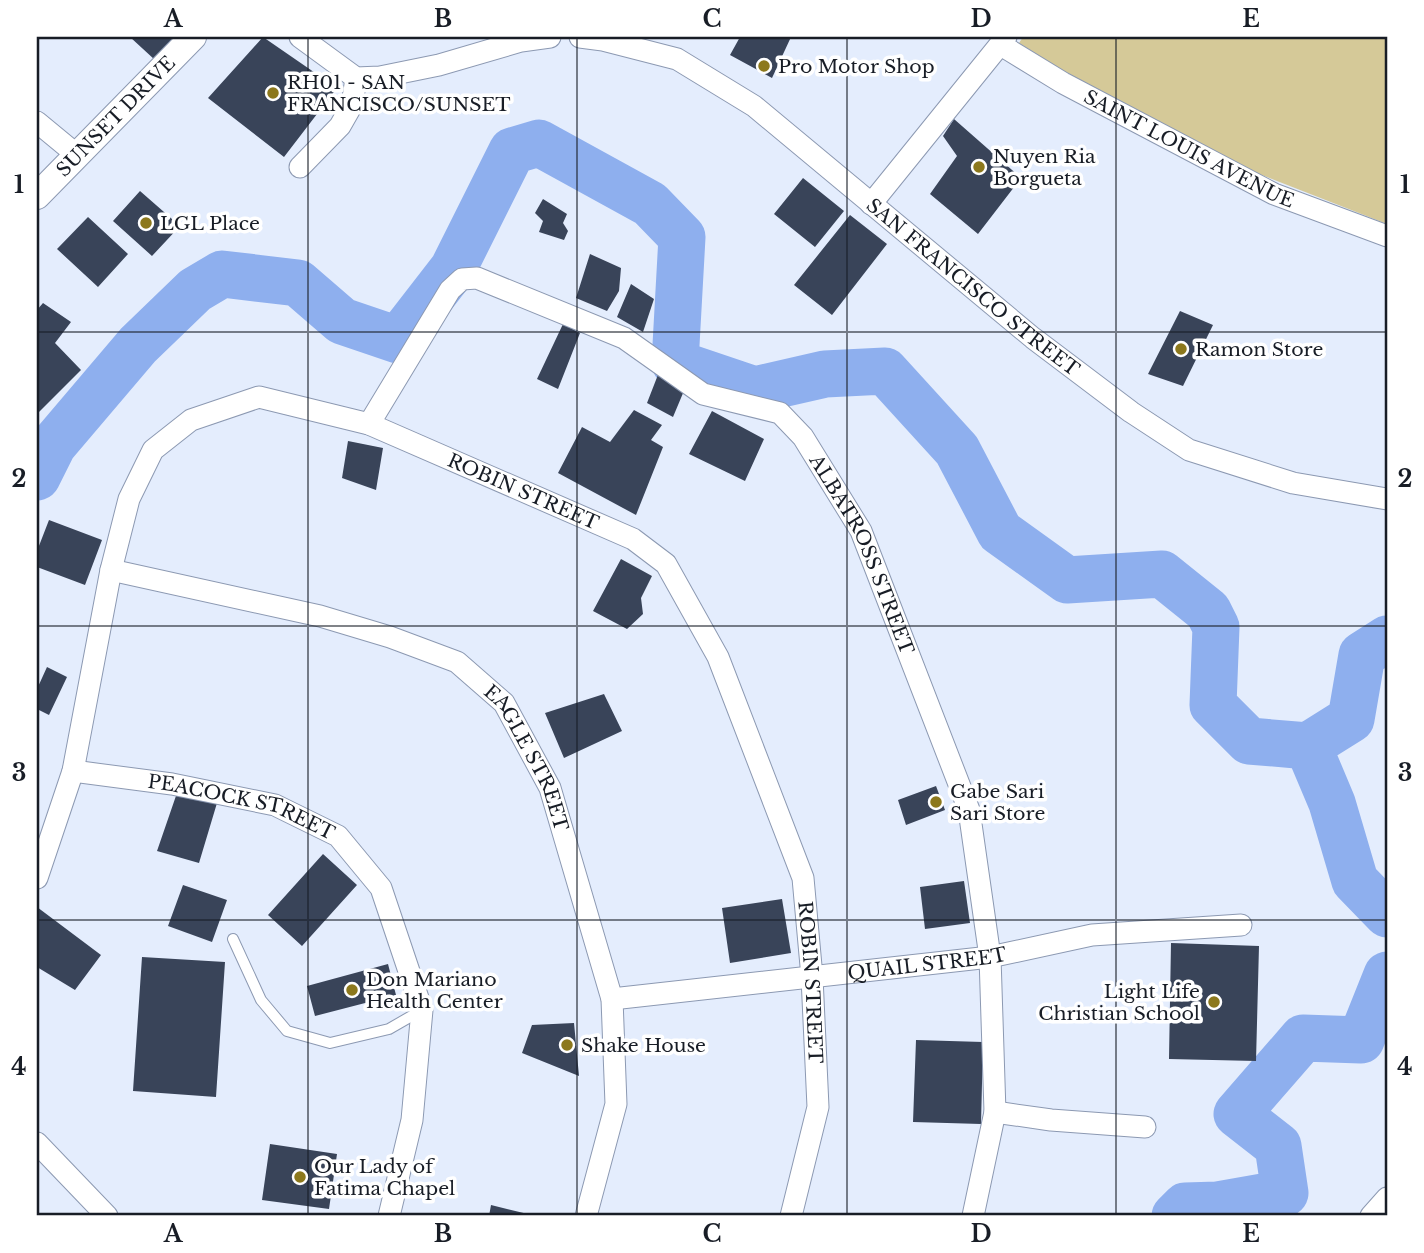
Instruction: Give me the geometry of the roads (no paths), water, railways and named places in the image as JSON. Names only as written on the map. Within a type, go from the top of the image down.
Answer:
[{"type":"street","name":"SUNSET DRIVE","points":[[37,197],[193,37]]},
{"type":"street","points":[[300,37],[356,78],[380,77],[439,65],[521,41],[550,37]]},
{"type":"street","name":"SAN FRANCISCO STREET","points":[[580,37],[603,40],[677,59],[754,106],[1033,338],[1131,412],[1189,450],[1293,483],[1387,499]]},
{"type":"street","points":[[871,204],[1004,41]]},
{"type":"street","name":"SAINT LOUIS AVENUE","points":[[1004,41],[1063,83],[1274,194],[1387,236]]},
{"type":"street","points":[[300,167],[340,126],[352,105],[356,78]]},
{"type":"street","points":[[37,122],[77,155]]},
{"type":"street","name":"ALBATROSS STREET","points":[[369,424],[450,290],[462,279],[477,278],[624,338],[703,394],[780,413],[803,437],[861,531],[969,810],[990,957],[995,1112],[973,1216]]},
{"type":"street","name":"ROBIN STREET","points":[[37,878],[73,771],[111,570],[129,499],[153,450],[191,420],[258,397],[369,424],[633,539],[666,564],[719,657],[803,878],[812,976],[818,1107],[791,1216]]},
{"type":"street","name":"EAGLE STREET","points":[[111,570],[320,615],[390,637],[457,663],[504,703],[550,788],[612,999],[616,1104],[586,1216]]},
{"type":"street","name":"PEACOCK STREET","points":[[73,771],[172,784],[275,805],[338,836],[381,888],[422,1010],[412,1120],[389,1216]]},
{"type":"street","name":"QUAIL STREET","points":[[612,999],[990,957],[1093,935],[1241,925]]},
{"type":"street","points":[[995,1112],[1145,1127]]},
{"type":"street","points":[[37,1143],[107,1216]]},
{"type":"street","points":[[1371,1216],[1387,1198]]},
{"type":"lane","points":[[233,939],[261,1000],[287,1031],[330,1043],[389,1029],[422,1010]]},
{"type":"waterway","points":[[37,477],[53,445],[138,345],[195,290],[222,274],[298,283],[342,321],[398,340],[453,269],[512,151],[539,143],[650,204],[682,237],[675,363],[755,390],[825,374],[885,371],[957,450],[1000,532],[1067,580],[1162,574],[1208,611],[1216,627],[1213,705],[1249,741],[1308,746],[1351,719],[1362,655],[1387,639]]},
{"type":"waterway","points":[[1308,746],[1332,803],[1355,881],[1387,914]]},
{"type":"waterway","points":[[1175,1216],[1185,1206],[1218,1205],[1285,1193],[1278,1146],[1237,1114],[1303,1038],[1361,1040],[1387,975]]},
{"type":"place","name":"Pro Motor Shop","points":[[764,66]]},
{"type":"place","name":"RH01 - SAN FRANCISCO/SUNSET","points":[[273,93]]},
{"type":"place","name":"Nuyen Ria Borgueta","points":[[979,167]]},
{"type":"place","name":"LGL Place","points":[[146,223]]},
{"type":"place","name":"Ramon Store","points":[[1181,349]]},
{"type":"place","name":"Gabe Sari Sari Store","points":[[936,802]]},
{"type":"place","name":"Don Mariano Health Center","points":[[352,990]]},
{"type":"place","name":"Light Life Christian School","points":[[1214,1002]]},
{"type":"place","name":"Shake House","points":[[567,1045]]},
{"type":"place","name":"Our Lady of Fatima Chapel","points":[[300,1177]]}]
